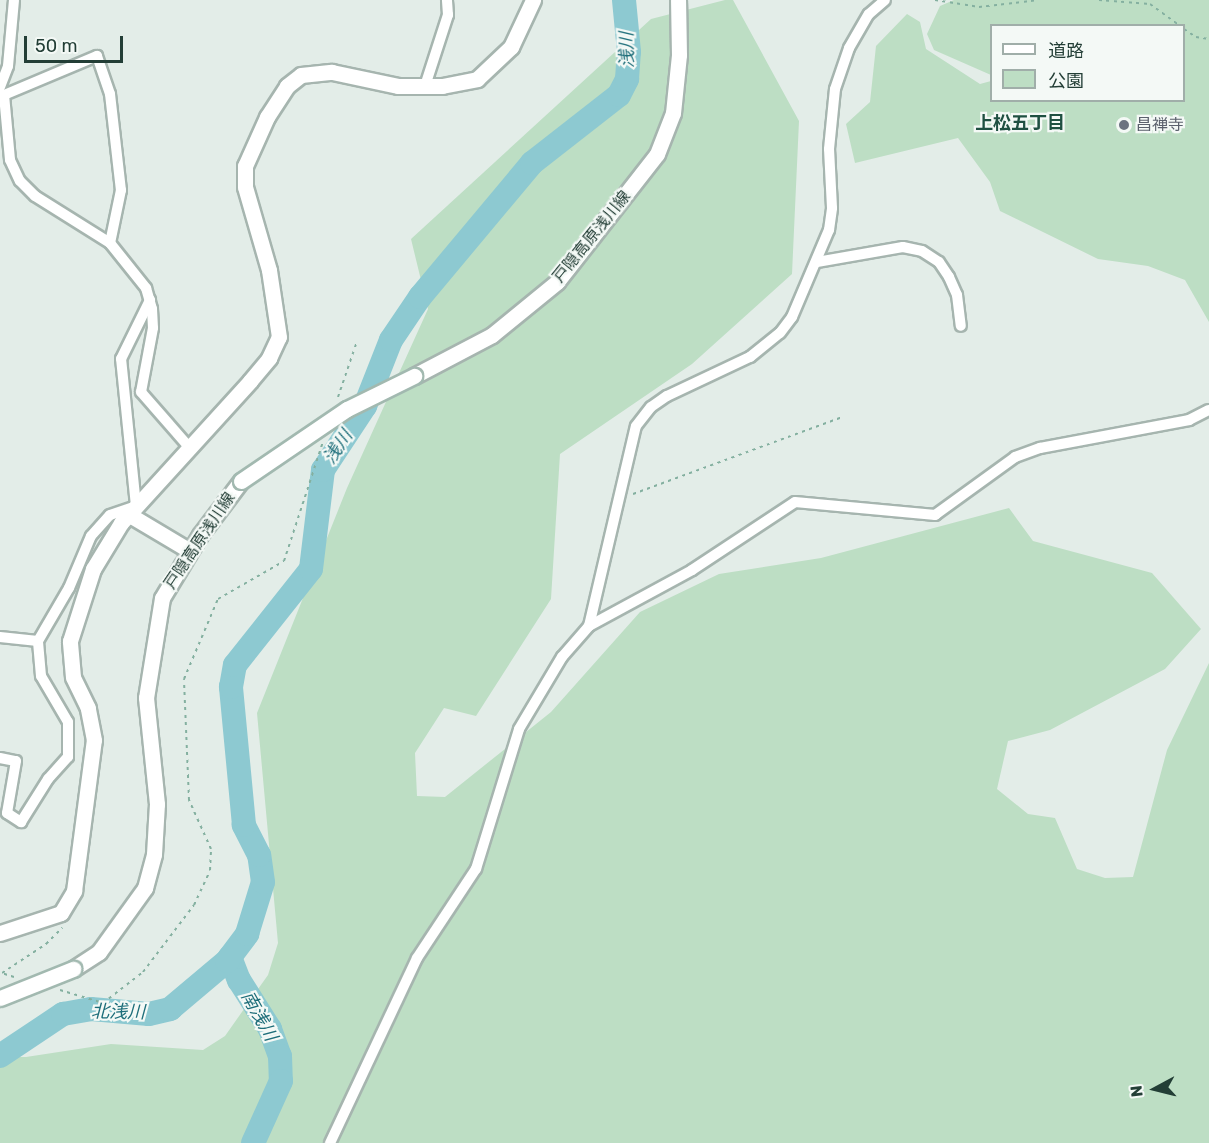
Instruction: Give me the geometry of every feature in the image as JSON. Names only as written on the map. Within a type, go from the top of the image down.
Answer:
[{"type":"main road","points":[[0,933],[61,913],[74,891],[94,740],[88,708],[73,677],[70,641],[93,569],[132,510],[257,373],[279,337],[269,270],[245,187],[245,166],[287,86],[301,75],[332,72],[398,86],[425,86],[477,79],[495,66],[511,47],[533,0]]},
{"type":"main road","name":"戸隠高原浅川線","points":[[0,998],[73,969],[99,952],[145,888],[154,854],[157,804],[147,699],[151,656],[162,598],[190,551],[241,481],[347,409],[492,335],[557,282],[657,154],[673,113],[679,55],[678,0]]},
{"type":"main road","points":[[132,510],[190,551]]},
{"type":"street","points":[[425,86],[448,15],[447,0]]},
{"type":"street","points":[[589,626],[636,426],[651,407],[750,357],[780,333],[817,262],[832,208],[829,149],[835,88],[849,48],[869,14],[885,0]]},
{"type":"street","points":[[8,7],[8,66],[1,92],[5,132],[20,182],[35,196],[110,243],[146,288],[150,300],[153,328],[141,392],[189,447]]},
{"type":"street","points":[[1,92],[97,56],[110,94],[120,189],[110,243]]},
{"type":"street","points":[[817,262],[903,247],[922,251],[939,262],[949,277],[957,295],[961,326]]},
{"type":"street","points":[[0,758],[16,761],[7,813],[21,822],[48,779],[68,757],[68,723],[41,676],[38,641],[69,588],[91,536],[110,515],[132,510],[121,360],[150,300]]},
{"type":"street","points":[[330,1143],[417,958],[476,869],[519,729],[556,665],[589,626],[692,570],[795,502],[935,515],[1023,454],[1189,420],[1209,410]]},
{"type":"street","points":[[0,637],[38,641]]},
{"type":"path","points":[[935,0],[979,8],[1039,0]]},
{"type":"path","points":[[1099,0],[1150,4],[1177,24]]},
{"type":"path","points":[[1185,30],[1196,37],[1209,39]]},
{"type":"path","points":[[338,399],[356,344]]},
{"type":"path","points":[[619,499],[840,418]]},
{"type":"path","points":[[58,990],[103,1003],[143,972],[194,905],[210,870],[212,849],[189,800],[184,678],[218,599],[284,561],[327,432]]},
{"type":"path","points":[[24,980],[2,973],[63,931],[61,913]]},
{"type":"green space","points":[[725,0],[733,0],[799,121],[792,274],[692,364],[560,454],[551,599],[476,716],[444,708],[415,753],[417,796],[445,797],[551,712],[640,612],[719,574],[821,558],[1009,508],[1033,541],[1152,573],[1201,629],[1165,669],[1050,730],[1008,741],[997,789],[1028,814],[1055,818],[1077,869],[1105,878],[1133,877],[1167,750],[1209,663],[1209,1143],[0,1143],[0,1057],[26,1057],[111,1044],[203,1050],[225,1036],[268,975],[278,943],[257,713],[347,488],[428,309],[411,239],[651,19]]},
{"type":"green space","points":[[954,0],[1209,0],[1209,322],[1185,280],[1148,266],[1098,259],[1000,211],[990,182],[958,138],[855,163],[846,124],[870,102],[876,46],[907,14],[920,22],[926,49],[980,84],[990,81],[990,102],[1185,102],[1185,24],[990,24],[990,75],[934,50],[927,34],[940,6]]},
{"type":"waterway","name":"浅川","points":[[0,1056],[63,1014],[91,1009],[149,1014],[170,1009],[227,961],[247,934],[263,882],[259,855],[244,825],[231,687],[235,665],[311,569],[323,470],[365,406],[391,340],[420,297],[532,163],[619,95],[627,79],[629,52],[624,0]]},
{"type":"waterway","name":"南浅川","points":[[230,957],[239,980],[270,1029],[280,1056],[281,1081],[253,1143]]},
{"type":"place","name":"昌禅寺","points":[[1124,125]]},
{"type":"district","name":"上松五丁目","points":[[1020,123]]},
{"type":"water label","name":"北浅川","points":[[118,1012]]}]
